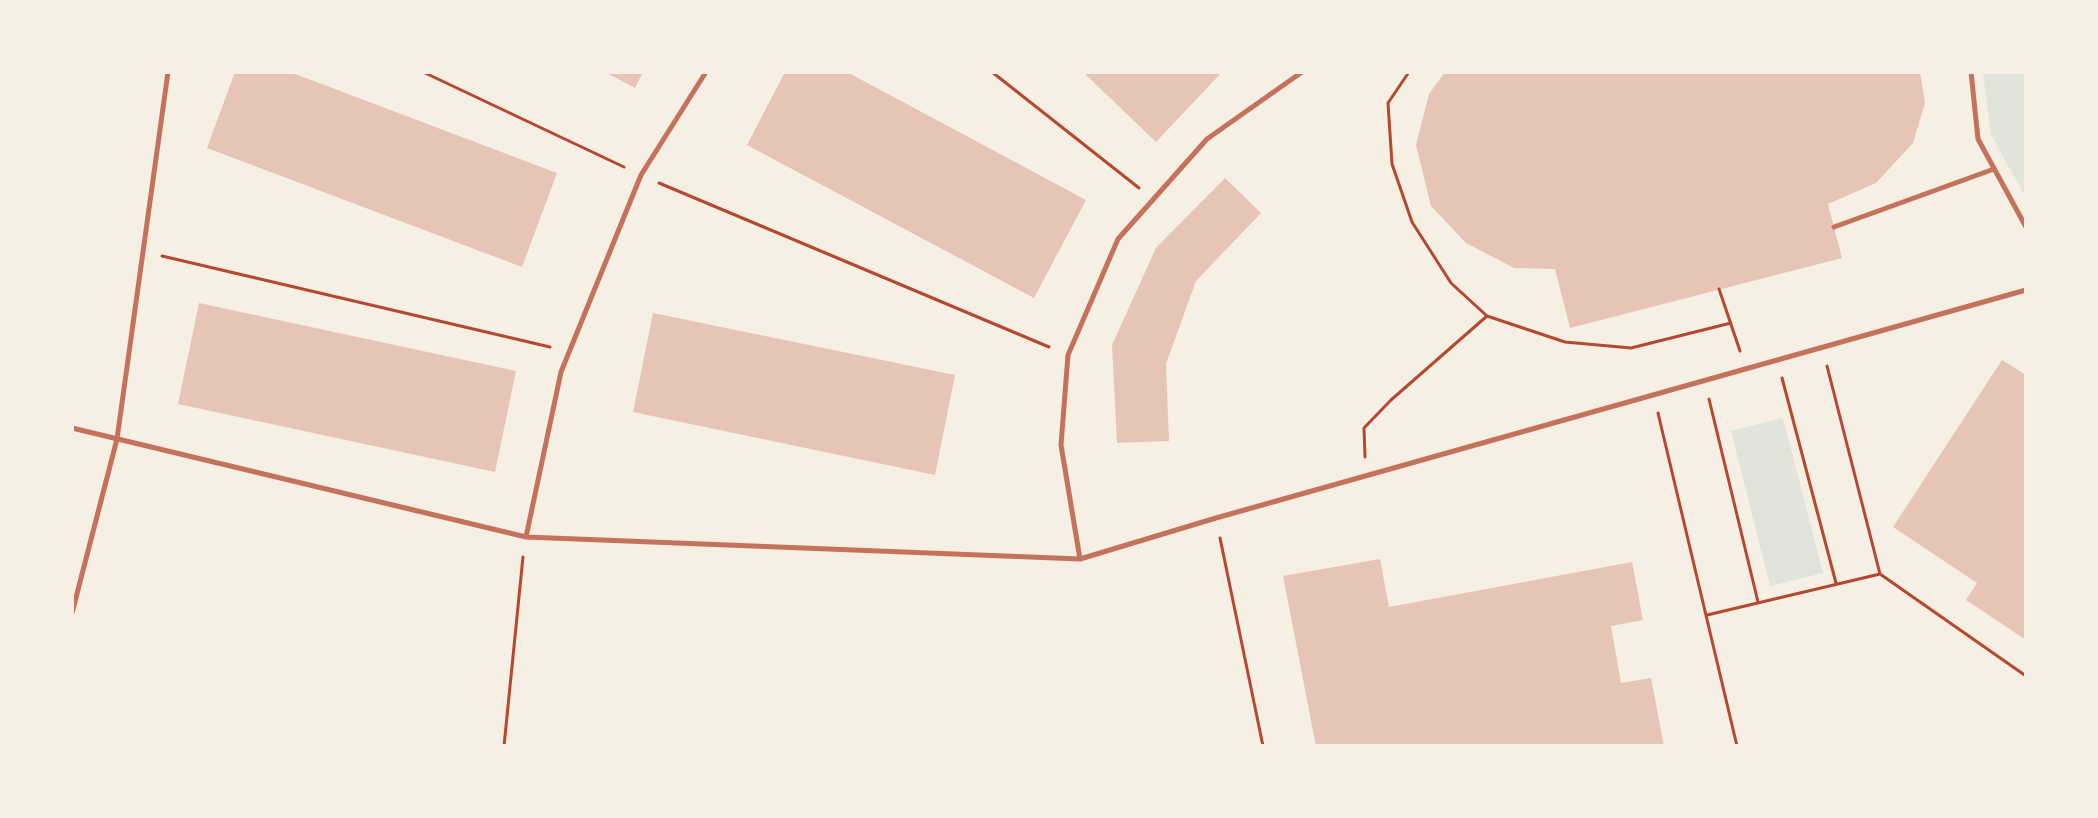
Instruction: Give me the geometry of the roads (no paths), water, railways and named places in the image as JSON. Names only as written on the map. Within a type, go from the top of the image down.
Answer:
[{"type":"street","points":[[72,613],[117,438],[168,72]]},
{"type":"street","points":[[526,537],[561,372],[641,175],[706,72]]},
{"type":"street","points":[[1080,559],[1061,445],[1068,355],[1118,239],[1207,139],[1302,72]]},
{"type":"street","points":[[1971,72],[1978,140],[2026,227]]},
{"type":"street","points":[[1834,227],[1994,169]]},
{"type":"street","points":[[72,428],[526,537],[1080,559],[1216,518],[1822,349],[2026,290]]}]
